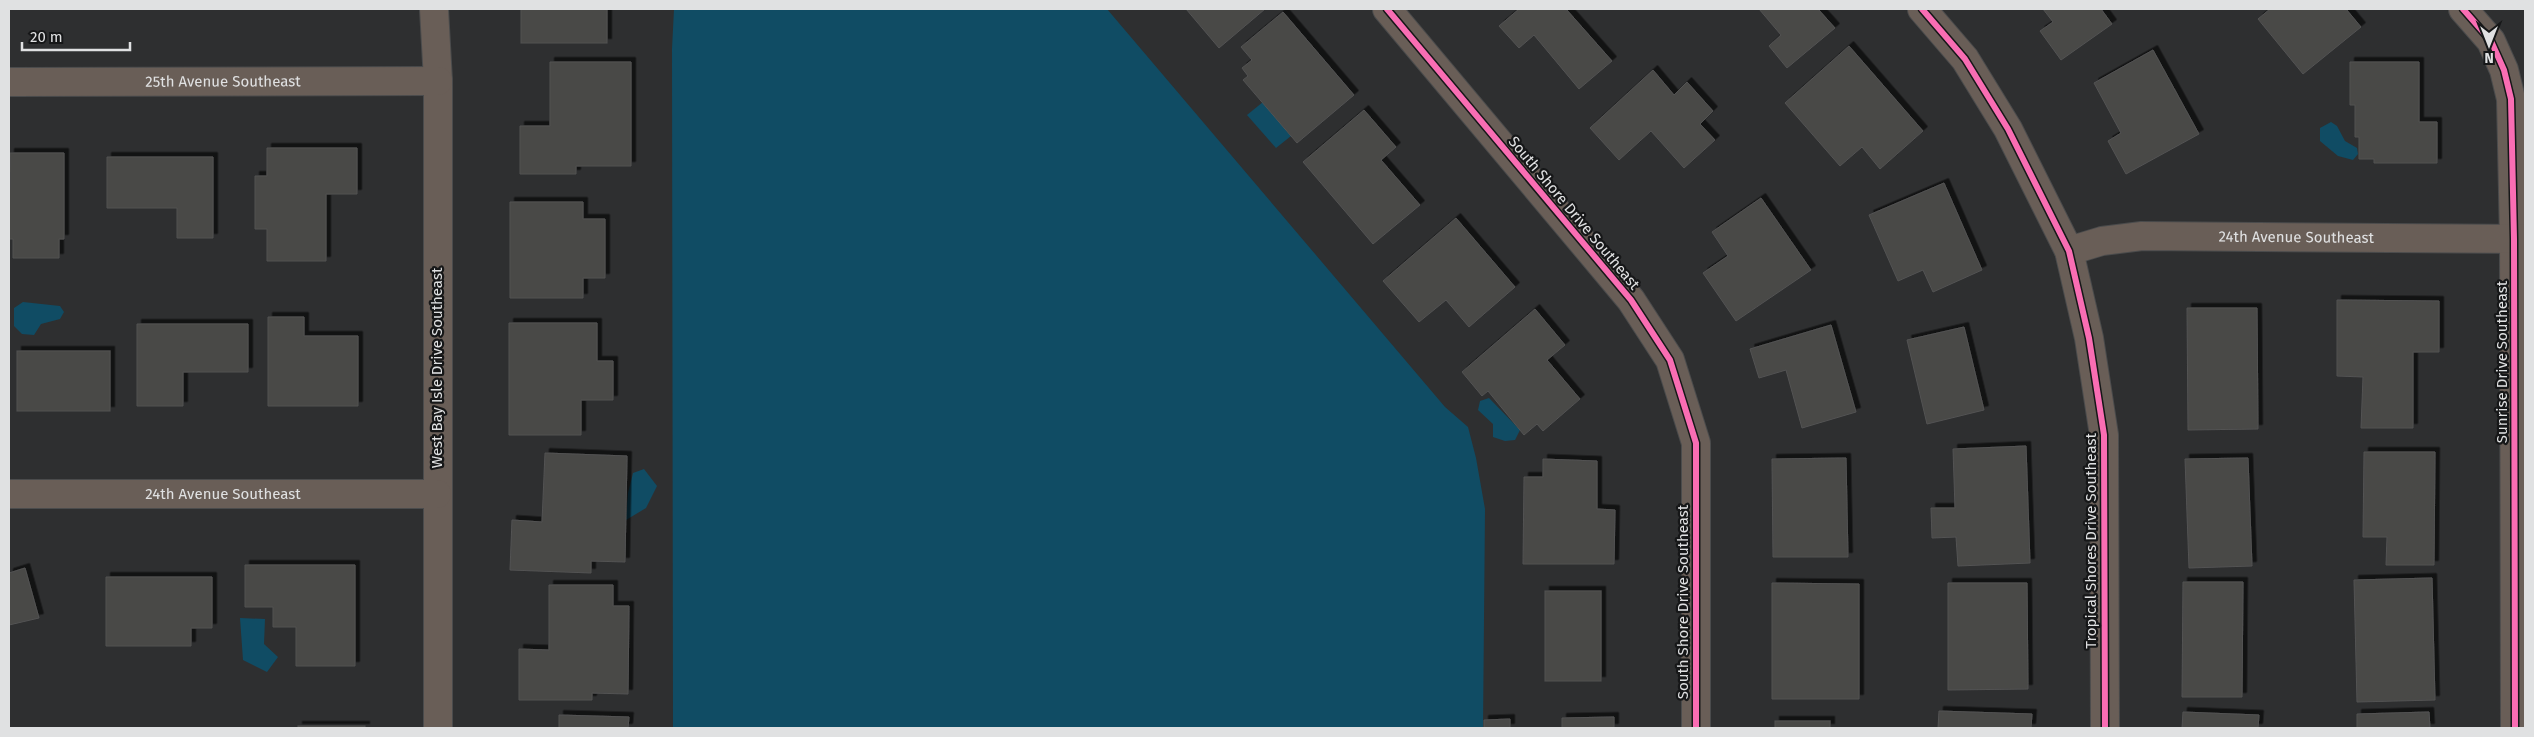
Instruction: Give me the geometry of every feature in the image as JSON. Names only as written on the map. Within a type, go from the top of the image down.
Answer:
[{"type":"street","name":"West Bay Isle Drive Southeast","points":[[434,9],[438,81],[436,494],[438,728]]},
{"type":"street","name":"South Shore Drive Southeast","points":[[1387,9],[1631,300],[1670,360],[1696,443],[1696,728]]},
{"type":"street","name":"Tropical Shores Drive Southeast","points":[[1922,9],[1965,59],[2008,129],[2069,251],[2090,338],[2104,435],[2105,728]]},
{"type":"street","name":"Sunrise Drive Southeast","points":[[2463,9],[2491,41],[2504,70],[2511,99],[2520,239],[2515,728]]},
{"type":"street","name":"25th Avenue Southeast","points":[[9,82],[438,81]]},
{"type":"street","name":"24th Avenue Southeast","points":[[2069,251],[2102,240],[2142,236],[2520,239]]},
{"type":"street","name":"24th Avenue Southeast","points":[[9,494],[436,494]]},
{"type":"water","points":[[674,9],[1107,9],[1445,407],[1468,427],[1476,458],[1485,509],[1483,728],[673,728],[672,49]]},
{"type":"water","points":[[1263,102],[1291,136],[1276,148],[1247,115]]},
{"type":"water","points":[[2331,122],[2337,126],[2345,141],[2357,148],[2358,154],[2353,160],[2338,156],[2320,141],[2320,128]]},
{"type":"water","points":[[23,302],[60,306],[64,312],[60,319],[41,324],[34,335],[22,334],[14,326],[14,308]]},
{"type":"water","points":[[1489,398],[1520,430],[1515,440],[1505,441],[1493,437],[1493,424],[1478,410],[1480,401]]},
{"type":"water","points":[[644,469],[657,486],[646,508],[626,520],[628,493],[633,473]]},
{"type":"water","points":[[240,618],[265,619],[264,644],[278,657],[267,672],[243,660]]},
{"type":"building","points":[[521,9],[607,9],[607,43],[521,43]]},
{"type":"building","points":[[1186,9],[1265,9],[1219,48]]},
{"type":"building","points":[[1519,9],[1566,9],[1612,61],[1579,89],[1534,35],[1519,48],[1499,26]]},
{"type":"building","points":[[1759,9],[1818,9],[1835,28],[1787,68],[1769,46],[1781,35]]},
{"type":"building","points":[[2043,9],[2101,9],[2112,24],[2061,60],[2040,31],[2053,22]]},
{"type":"building","points":[[2270,9],[2346,9],[2361,27],[2303,74],[2258,19]]},
{"type":"building","points":[[1283,12],[1354,95],[1297,143],[1243,80],[1248,76],[1242,68],[1252,60],[1241,47]]},
{"type":"building","points":[[1849,46],[1923,131],[1880,169],[1862,147],[1840,166],[1785,103]]},
{"type":"building","points":[[2153,50],[2199,134],[2126,174],[2108,141],[2121,133],[2094,83]]},
{"type":"building","points":[[550,62],[631,62],[631,166],[576,166],[576,174],[520,174],[520,126],[550,126]]},
{"type":"building","points":[[2350,62],[2419,62],[2419,122],[2437,122],[2437,163],[2374,163],[2374,159],[2359,159],[2359,137],[2355,137],[2355,105],[2350,105]]},
{"type":"building","points":[[1653,70],[1674,95],[1687,82],[1713,111],[1700,124],[1715,140],[1684,168],[1651,131],[1619,160],[1590,128]]},
{"type":"building","points":[[1364,110],[1396,147],[1381,160],[1420,205],[1373,244],[1303,162]]},
{"type":"building","points":[[267,148],[357,148],[357,194],[326,194],[326,261],[267,261],[267,229],[255,229],[255,176],[267,176]]},
{"type":"building","points":[[10,153],[64,153],[64,239],[59,239],[59,258],[13,258],[13,239],[9,239]]},
{"type":"building","points":[[107,157],[213,157],[213,238],[177,238],[177,208],[107,208]]},
{"type":"building","points":[[1944,183],[1982,270],[1933,292],[1923,270],[1898,281],[1869,215]]},
{"type":"building","points":[[1761,198],[1811,270],[1736,321],[1703,273],[1728,256],[1712,232]]},
{"type":"building","points":[[510,202],[583,202],[583,219],[605,219],[605,278],[583,278],[583,298],[510,298]]},
{"type":"building","points":[[1456,218],[1515,287],[1469,327],[1446,300],[1419,322],[1383,281]]},
{"type":"building","points":[[2337,300],[2439,301],[2439,352],[2413,352],[2413,428],[2361,428],[2363,377],[2337,376]]},
{"type":"building","points":[[2187,308],[2257,308],[2258,429],[2188,430]]},
{"type":"building","points":[[1535,309],[1565,345],[1547,360],[1580,399],[1543,431],[1537,424],[1524,435],[1488,391],[1482,396],[1462,372]]},
{"type":"building","points":[[268,317],[304,317],[304,336],[358,336],[358,406],[268,406]]},
{"type":"building","points":[[509,323],[597,323],[597,361],[613,361],[613,400],[581,400],[581,435],[509,435]]},
{"type":"building","points":[[137,324],[248,324],[248,372],[183,372],[183,406],[137,406]]},
{"type":"building","points":[[1831,325],[1856,412],[1802,428],[1786,370],[1759,378],[1750,349]]},
{"type":"building","points":[[1964,327],[1984,410],[1927,424],[1907,340]]},
{"type":"building","points":[[17,351],[110,351],[110,411],[17,411]]},
{"type":"building","points":[[2026,446],[2030,563],[1958,566],[1956,537],[1932,538],[1931,508],[1955,508],[1953,449]]},
{"type":"building","points":[[2364,452],[2435,452],[2434,565],[2386,565],[2387,537],[2363,537]]},
{"type":"building","points":[[545,453],[627,456],[625,562],[591,561],[591,573],[510,570],[512,520],[542,522]]},
{"type":"building","points":[[1846,458],[1848,557],[1773,557],[1772,459]]},
{"type":"building","points":[[2248,458],[2252,566],[2189,568],[2185,459]]},
{"type":"building","points":[[1543,459],[1597,461],[1597,509],[1615,510],[1614,564],[1523,564],[1524,477],[1543,477]]},
{"type":"building","points":[[245,565],[355,565],[355,666],[296,666],[296,627],[273,627],[273,607],[245,607]]},
{"type":"building","points":[[25,568],[39,618],[9,625],[9,573]]},
{"type":"building","points":[[106,577],[212,577],[212,628],[191,628],[191,646],[106,646]]},
{"type":"building","points":[[2432,578],[2435,700],[2357,702],[2354,580]]},
{"type":"building","points":[[2183,582],[2243,582],[2242,697],[2182,697]]},
{"type":"building","points":[[1772,583],[1859,584],[1859,699],[1772,699]]},
{"type":"building","points":[[1948,583],[2027,583],[2028,689],[1948,690]]},
{"type":"building","points":[[549,585],[613,585],[613,606],[629,606],[628,694],[592,693],[592,700],[519,700],[519,649],[549,650]]},
{"type":"building","points":[[1545,591],[1601,591],[1601,681],[1545,681]]},
{"type":"building","points":[[1939,711],[2032,714],[2031,728],[1938,728]]},
{"type":"building","points":[[2183,712],[2259,715],[2258,728],[2182,728]]},
{"type":"building","points":[[2429,712],[2430,728],[2357,728],[2357,714]]},
{"type":"building","points":[[559,715],[629,717],[628,728],[559,728]]},
{"type":"building","points":[[1614,717],[1614,728],[1562,728],[1562,718]]},
{"type":"building","points":[[1510,719],[1510,728],[1484,728],[1484,720]]},
{"type":"building","points":[[1775,721],[1830,721],[1830,728],[1775,728]]},
{"type":"building","points":[[298,726],[365,726],[365,728],[298,728]]},
{"type":"cycle path","points":[[1387,9],[1631,300],[1670,360],[1696,443],[1696,728]]},
{"type":"cycle path","points":[[1922,9],[1965,59],[2008,129],[2069,251],[2089,338],[2104,435],[2105,728]]},
{"type":"cycle path","points":[[2463,9],[2491,41],[2504,70],[2511,99],[2514,239],[2515,728]]}]
